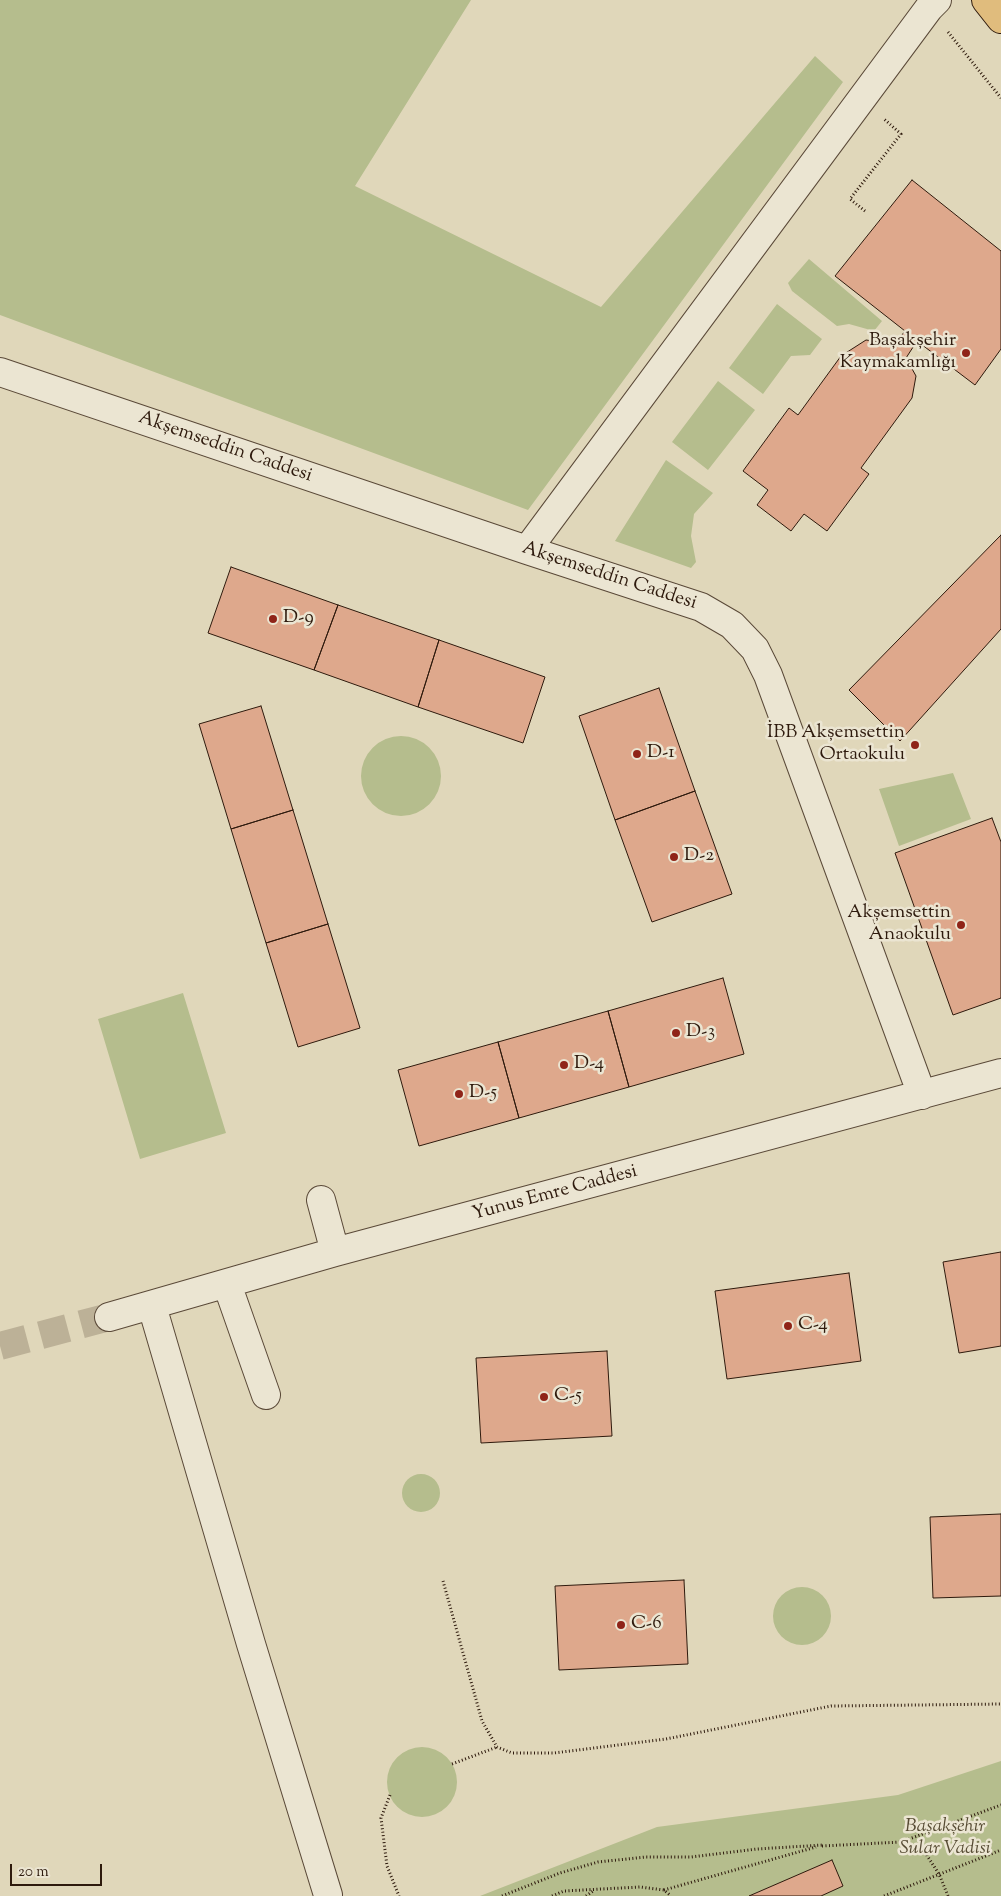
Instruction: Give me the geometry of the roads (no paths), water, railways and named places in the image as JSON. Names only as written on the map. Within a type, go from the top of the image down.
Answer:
[{"type":"main road","points":[[986,0],[1001,19]]},
{"type":"street","points":[[528,550],[933,4]]},
{"type":"street","name":"Akşemseddin Caddesi","points":[[0,372],[701,607],[732,625],[756,649],[768,675],[922,1095]]},
{"type":"street","name":"Yunus Emre Caddesi","points":[[109,1317],[335,1252],[1001,1073]]},
{"type":"street","points":[[321,1200],[335,1252]]},
{"type":"street","points":[[227,1284],[266,1395]]},
{"type":"street","points":[[152,1306],[250,1644],[328,1895]]},
{"type":"tunnel","points":[[0,1346],[109,1317]]},
{"type":"place","name":"Başakşehir Kaymakamlığı","points":[[966,353]]},
{"type":"place","name":"D-9","points":[[273,619]]},
{"type":"place","name":"İBB Akşemsettin Ortaokulu","points":[[915,745]]},
{"type":"place","name":"D-1","points":[[637,754]]},
{"type":"place","name":"D-2","points":[[674,857]]},
{"type":"place","name":"Akşemsettin Anaokulu","points":[[961,925]]},
{"type":"place","name":"D-3","points":[[676,1033]]},
{"type":"place","name":"D-4","points":[[564,1065]]},
{"type":"place","name":"D-5","points":[[459,1094]]},
{"type":"place","name":"C-4","points":[[788,1326]]},
{"type":"place","name":"C-5","points":[[544,1397]]},
{"type":"place","name":"C-6","points":[[621,1625]]},
{"type":"park label","name":"Başakşehir Sular Vadisi","points":[[945,1839]]}]
